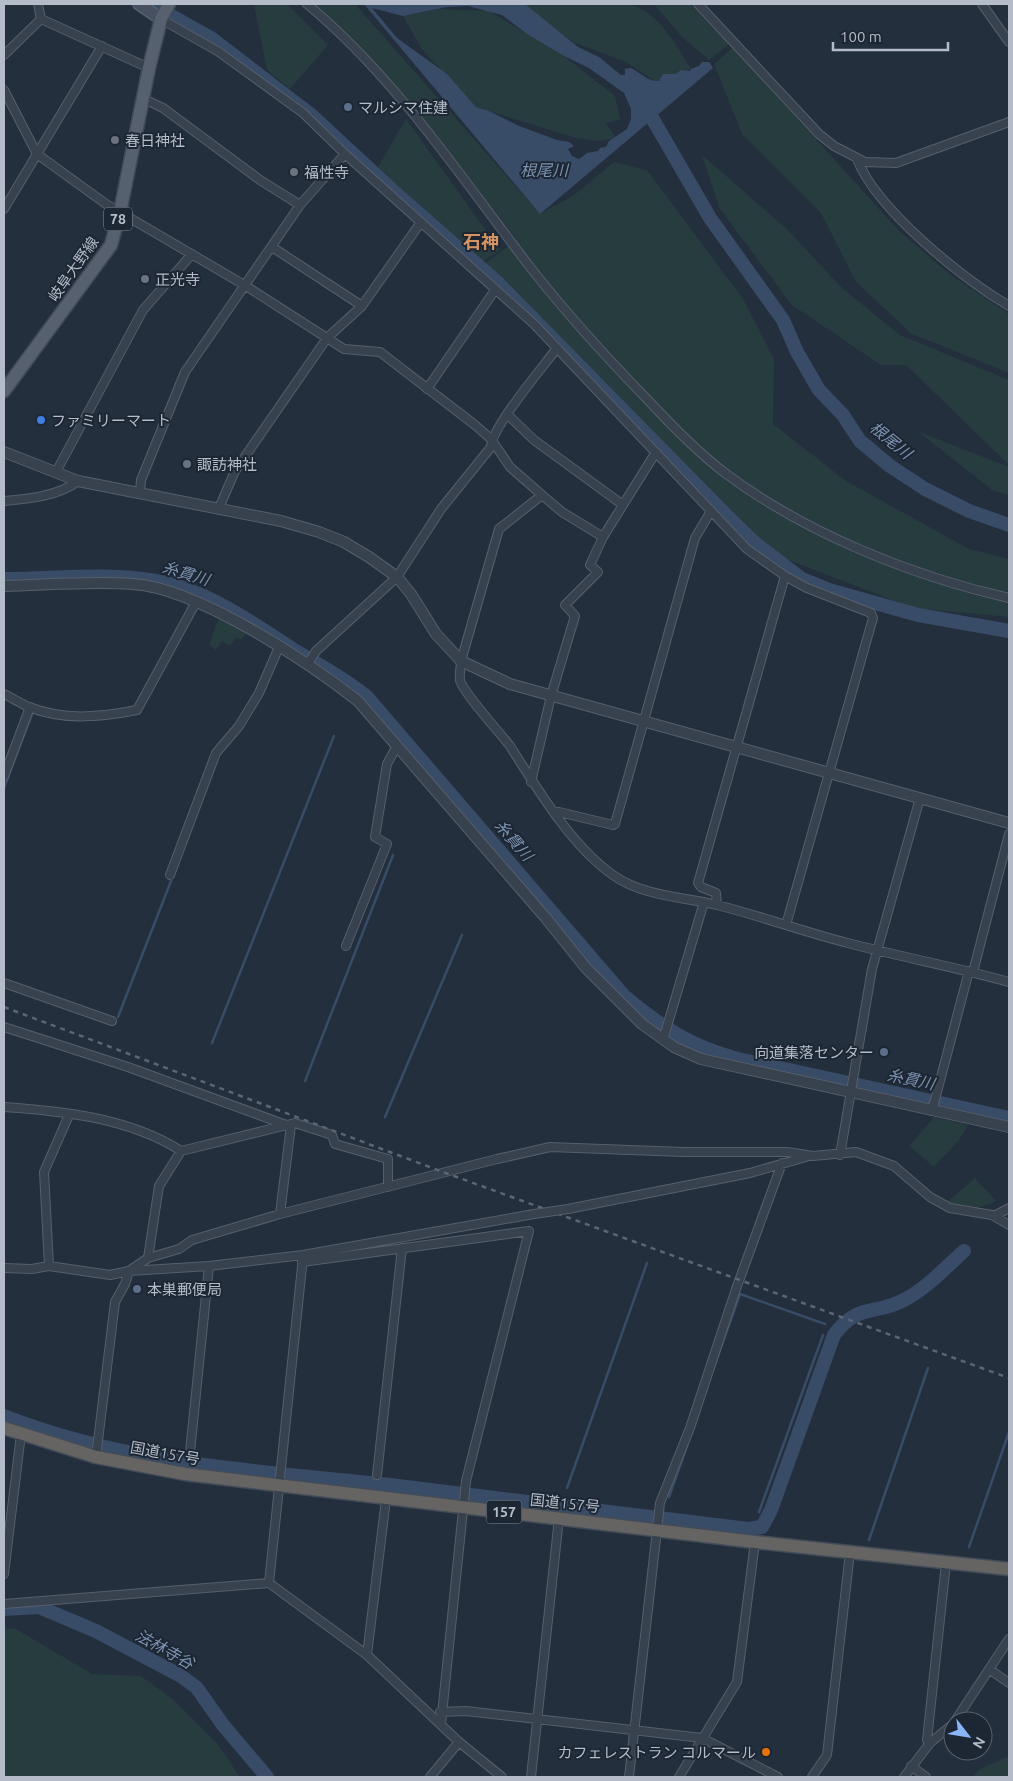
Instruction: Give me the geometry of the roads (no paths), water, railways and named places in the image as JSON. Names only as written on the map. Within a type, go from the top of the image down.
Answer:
[{"type":"highway","name":"国道157号","points":[[4,1428],[96,1457],[186,1474],[279,1487],[462,1508],[658,1527],[755,1542],[1009,1569]]},
{"type":"main road","points":[[138,4],[165,11]]},
{"type":"main road","name":"岐阜大野線","points":[[4,391],[94,272],[111,245],[120,212],[149,68],[165,11]]},
{"type":"street","points":[[38,4],[41,18]]},
{"type":"street","points":[[307,4],[376,72],[417,117],[571,317],[627,379],[700,453],[749,490],[832,536],[925,574],[1009,598]]},
{"type":"street","points":[[698,4],[819,134],[857,159],[865,162],[896,163],[1009,122]]},
{"type":"street","points":[[982,4],[1009,42]]},
{"type":"street","points":[[165,11],[303,113],[344,154],[534,324],[747,549],[784,576],[807,588],[871,613],[872,618],[786,925]]},
{"type":"street","points":[[41,18],[149,68]]},
{"type":"street","points":[[4,55],[41,18]]},
{"type":"street","points":[[4,209],[102,46]]},
{"type":"street","points":[[4,90],[37,154],[120,212],[246,286],[344,349],[380,352],[491,439],[510,466],[562,512],[603,536]]},
{"type":"street","points":[[144,99],[163,108],[260,180],[300,205]]},
{"type":"street","points":[[140,492],[141,480],[185,372],[300,205],[344,154]]},
{"type":"street","points":[[857,159],[877,195],[908,227],[955,268],[1009,306]]},
{"type":"street","points":[[219,508],[235,471],[327,338],[362,306],[421,222]]},
{"type":"street","points":[[272,246],[362,306]]},
{"type":"street","points":[[56,472],[143,310],[192,254]]},
{"type":"street","points":[[427,389],[495,290]]},
{"type":"street","points":[[310,660],[397,577],[442,509],[491,447],[491,439],[507,414],[557,348]]},
{"type":"street","points":[[507,414],[534,440],[623,505]]},
{"type":"street","points":[[4,452],[78,481],[281,521],[319,532],[370,557],[397,577],[411,594],[436,634],[461,661],[510,684],[1009,824]]},
{"type":"street","points":[[530,782],[551,696],[574,616],[565,605],[598,572],[590,565],[603,536],[656,452]]},
{"type":"street","points":[[4,501],[23,500],[68,489],[78,481]]},
{"type":"street","points":[[542,495],[499,529],[461,661],[460,681],[468,694],[500,733],[530,782],[539,790],[554,814],[598,863],[623,882],[636,888],[717,905],[877,950],[1009,982]]},
{"type":"street","points":[[554,814],[559,812],[615,824],[695,538],[711,511]]},
{"type":"street","points":[[717,905],[716,893],[701,887],[698,883],[784,576]]},
{"type":"street","points":[[4,586],[134,584],[196,602],[215,610],[279,647],[310,660],[358,701],[438,796],[545,916],[586,968],[642,1024],[666,1032],[701,1059],[933,1105],[1009,1127]]},
{"type":"street","points":[[4,694],[30,707],[80,717],[104,716],[137,710],[196,602]]},
{"type":"street","points":[[170,875],[216,753],[238,726],[259,693],[279,647]]},
{"type":"street","points":[[4,776],[30,707]]},
{"type":"street","points":[[346,946],[388,844],[375,837],[387,764],[397,746]]},
{"type":"street","points":[[840,1155],[877,950],[920,798]]},
{"type":"street","points":[[933,1105],[1009,834]]},
{"type":"street","points":[[666,1032],[704,902]]},
{"type":"street","points":[[4,983],[112,1021]]},
{"type":"street","points":[[4,1027],[128,1067],[290,1126]]},
{"type":"street","points":[[4,1107],[107,1120],[167,1142],[181,1151]]},
{"type":"street","points":[[49,1266],[44,1172],[69,1115]]},
{"type":"street","points":[[148,1258],[159,1186],[181,1151],[290,1126],[295,1123],[332,1135],[335,1144],[388,1159],[388,1188]]},
{"type":"street","points":[[280,1214],[290,1126]]},
{"type":"street","points":[[96,1457],[115,1302],[125,1284],[129,1271],[148,1258],[179,1249],[192,1240],[280,1214],[550,1147],[683,1152],[787,1152],[813,1156]]},
{"type":"street","points":[[303,1258],[534,1214],[568,1210],[750,1173],[813,1156],[840,1155],[856,1152],[894,1166],[930,1197],[950,1208],[993,1215],[1009,1225]]},
{"type":"street","points":[[629,1777],[660,1508],[782,1163]]},
{"type":"street","points":[[993,1215],[1009,1208]]},
{"type":"street","points":[[4,1268],[32,1269],[49,1266],[110,1275],[129,1271],[210,1266],[402,1248],[529,1231],[466,1481],[440,1712],[441,1724]]},
{"type":"street","points":[[377,1475],[402,1248]]},
{"type":"street","points":[[270,1583],[303,1258]]},
{"type":"street","points":[[190,1452],[210,1266]]},
{"type":"street","points":[[4,1574],[21,1434]]},
{"type":"street","points":[[367,1655],[386,1499]]},
{"type":"street","points":[[531,1777],[560,1518]]},
{"type":"street","points":[[678,1777],[737,1682],[755,1542]]},
{"type":"street","points":[[812,1777],[826,1754],[850,1552]]},
{"type":"street","points":[[930,1743],[927,1740],[946,1563]]},
{"type":"street","points":[[4,1604],[270,1583],[367,1655],[459,1742],[502,1777]]},
{"type":"street","points":[[962,1711],[1009,1638]]},
{"type":"street","points":[[989,1668],[1009,1683]]},
{"type":"street","points":[[440,1712],[466,1711],[702,1738],[778,1777]]},
{"type":"street","points":[[904,1777],[930,1743],[943,1732]]},
{"type":"street","points":[[430,1777],[459,1742]]},
{"type":"street","points":[[911,1766],[926,1777]]},
{"type":"water","points":[[364,4],[525,4],[578,47],[599,57],[621,75],[625,75],[625,69],[631,68],[648,79],[655,81],[659,81],[663,74],[676,74],[681,70],[690,71],[702,62],[709,62],[713,68],[540,214]],"holes":[[[468,6],[502,15],[527,34],[589,68],[624,93],[631,109],[631,119],[627,129],[609,141],[606,147],[600,148],[598,151],[587,153],[579,159],[572,156],[568,149],[574,146],[569,142],[557,140],[519,126],[489,111],[476,107],[447,74],[397,38],[372,8],[403,16],[447,7]]]},
{"type":"waterway","points":[[150,4],[211,38],[310,114],[392,190],[497,282],[730,519],[755,543],[802,579],[829,590],[918,615],[1009,631]]},
{"type":"waterway","name":"根尾川","points":[[644,104],[710,218],[783,320],[797,352],[819,390],[843,415],[860,441],[890,466],[925,489],[969,511],[1009,525]]},
{"type":"waterway","name":"糸貫川","points":[[4,579],[118,577],[137,578],[175,585],[228,608],[349,684],[367,697],[625,997],[665,1027],[691,1042],[738,1059],[1009,1118]]},
{"type":"waterway","points":[[4,788],[32,714]]},
{"type":"waterway","points":[[212,1043],[334,736]]},
{"type":"waterway","points":[[305,1081],[393,855]]},
{"type":"waterway","points":[[118,1017],[171,881]]},
{"type":"waterway","points":[[385,1117],[462,935]]},
{"type":"waterway","points":[[4,1416],[98,1445],[194,1464],[390,1485],[748,1529],[762,1527],[771,1510],[834,1335],[851,1318],[867,1311],[893,1305],[920,1290],[964,1251]]},
{"type":"waterway","points":[[567,1488],[647,1263]]},
{"type":"waterway","points":[[713,1370],[740,1294],[825,1324]]},
{"type":"waterway","points":[[759,1512],[823,1335]]},
{"type":"waterway","points":[[869,1540],[928,1368]]},
{"type":"waterway","points":[[969,1547],[1009,1432]]},
{"type":"waterway","points":[[669,1497],[687,1446]]},
{"type":"waterway","name":"法林寺谷","points":[[4,1609],[39,1607],[96,1631],[181,1676],[197,1688],[223,1725],[267,1777]]},
{"type":"railway","points":[[4,1007],[443,1172],[1009,1378]]},
{"type":"place","name":"マルシマ住建","points":[[348,107]]},
{"type":"place","name":"春日神社","points":[[115,140]]},
{"type":"place","name":"福性寺","points":[[294,172]]},
{"type":"place","name":"正光寺","points":[[145,279]]},
{"type":"place","name":"ファミリーマート","points":[[41,420]]},
{"type":"place","name":"諏訪神社","points":[[187,464]]},
{"type":"place","name":"向道集落センター","points":[[884,1052]]},
{"type":"place","name":"本巣郵便局","points":[[137,1289]]},
{"type":"place","name":"カフェレストラン コルマール","points":[[766,1752]]},
{"type":"district","name":"石神","points":[[481,241]]}]
